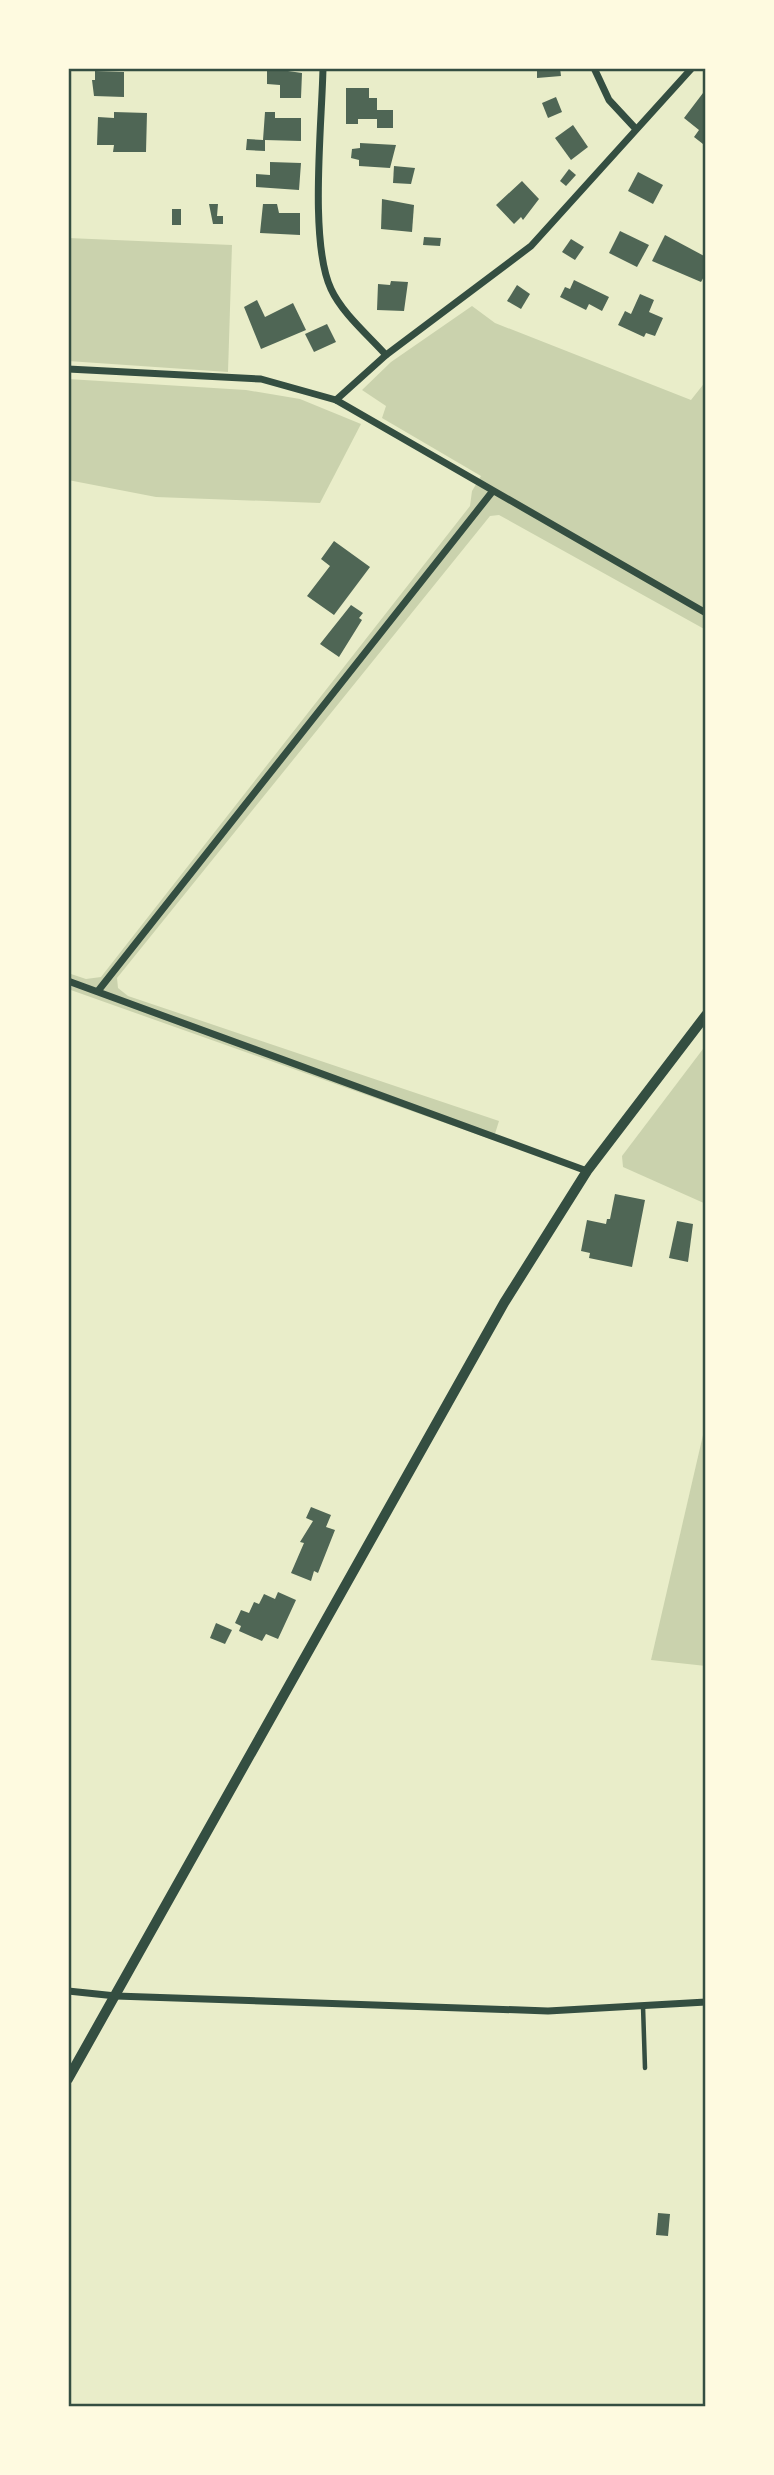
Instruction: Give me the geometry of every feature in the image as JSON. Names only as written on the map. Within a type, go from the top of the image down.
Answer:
[{"type":"main road","points":[[68,2079],[504,1303],[587,1171],[706,1015]]},
{"type":"street","points":[[323,68],[319,225],[323,268],[331,291],[386,355]]},
{"type":"street","points":[[594,68],[609,100],[635,128]]},
{"type":"street","points":[[336,400],[386,355],[531,246],[558,220],[635,128],[692,68]]},
{"type":"street","points":[[68,369],[261,379],[336,400],[706,613]]},
{"type":"street","points":[[97,991],[492,492]]},
{"type":"street","points":[[68,981],[587,1171]]},
{"type":"street","points":[[68,1991],[116,1996],[548,2011],[706,2002]]},
{"type":"lane","points":[[643,2006],[645,2068]]},
{"type":"green space","points":[[68,238],[232,245],[228,372],[68,361]]},
{"type":"green space","points":[[472,306],[495,323],[691,400],[706,381],[706,630],[499,515],[490,516],[117,978],[118,988],[128,996],[499,1121],[493,1140],[68,989],[68,973],[86,979],[101,977],[470,506],[472,491],[481,476],[382,418],[386,406],[362,390],[391,362]]},
{"type":"green space","points":[[68,379],[246,390],[300,399],[361,424],[320,503],[156,497],[68,480]]},
{"type":"green space","points":[[706,1045],[706,1204],[623,1167],[622,1156]]},
{"type":"green space","points":[[706,1422],[706,1666],[651,1660]]},
{"type":"building","points":[[267,68],[302,73],[301,98],[280,98],[280,85],[267,84]]},
{"type":"building","points":[[537,68],[560,68],[561,76],[537,78]]},
{"type":"building","points":[[95,71],[124,72],[124,97],[94,96],[92,80],[95,80]]},
{"type":"building","points":[[346,88],[369,88],[369,98],[377,98],[377,110],[393,110],[393,128],[377,128],[377,119],[358,119],[358,124],[346,124]]},
{"type":"building","points":[[703,93],[706,96],[703,144],[694,137],[699,130],[684,118]]},
{"type":"building","points":[[556,97],[562,112],[548,118],[542,103]]},
{"type":"building","points":[[114,112],[147,113],[146,152],[113,152],[114,145],[97,145],[98,117],[114,118]]},
{"type":"building","points":[[265,112],[275,112],[275,118],[301,118],[301,141],[265,140],[265,151],[246,150],[247,139],[263,140]]},
{"type":"building","points":[[573,125],[588,147],[571,160],[555,138]]},
{"type":"building","points":[[360,143],[396,145],[390,168],[359,166],[359,160],[351,158],[352,149],[360,148]]},
{"type":"building","points":[[270,162],[301,163],[299,190],[256,187],[256,174],[270,175]]},
{"type":"building","points":[[394,166],[415,168],[411,184],[393,183]]},
{"type":"building","points":[[569,169],[576,175],[566,186],[560,181]]},
{"type":"building","points":[[638,172],[663,185],[653,204],[628,191]]},
{"type":"building","points":[[522,181],[539,199],[523,220],[521,217],[514,224],[496,205]]},
{"type":"building","points":[[382,199],[414,205],[412,232],[381,229]]},
{"type":"building","points":[[209,204],[218,204],[217,216],[223,216],[223,224],[213,224]]},
{"type":"building","points":[[263,204],[277,204],[279,213],[300,213],[300,235],[260,233]]},
{"type":"building","points":[[172,209],[181,209],[181,225],[172,225]]},
{"type":"building","points":[[620,231],[649,245],[637,267],[609,253]]},
{"type":"building","points":[[665,235],[706,257],[706,273],[701,282],[652,261]]},
{"type":"building","points":[[424,237],[441,238],[440,246],[423,245]]},
{"type":"building","points":[[571,239],[584,247],[575,260],[562,252]]},
{"type":"building","points":[[574,280],[609,297],[602,311],[589,304],[586,310],[560,297],[565,287],[570,289]]},
{"type":"building","points":[[391,281],[408,282],[404,311],[377,310],[378,284],[390,285]]},
{"type":"building","points":[[517,285],[530,294],[521,309],[507,301]]},
{"type":"building","points":[[640,294],[654,300],[649,312],[663,318],[655,336],[646,333],[644,337],[618,325],[625,311],[631,314]]},
{"type":"building","points":[[257,300],[265,317],[293,303],[306,330],[261,349],[244,307]]},
{"type":"building","points":[[327,324],[336,342],[314,352],[305,334]]},
{"type":"building","points":[[334,541],[370,567],[334,615],[307,596],[330,566],[321,559]]},
{"type":"building","points":[[351,605],[363,613],[359,618],[362,620],[339,657],[320,644]]},
{"type":"building","points":[[615,1194],[645,1200],[632,1267],[589,1258],[590,1253],[581,1251],[587,1220],[606,1224],[607,1219],[610,1219]]},
{"type":"building","points":[[677,1221],[693,1224],[688,1262],[669,1258]]},
{"type":"building","points":[[311,1507],[331,1515],[326,1527],[335,1530],[318,1573],[314,1571],[311,1581],[291,1573],[304,1543],[300,1542],[313,1521],[306,1518]]},
{"type":"building","points":[[278,1592],[296,1600],[278,1639],[266,1634],[262,1641],[239,1631],[241,1626],[235,1623],[241,1610],[249,1613],[254,1602],[259,1604],[264,1594],[275,1599]]},
{"type":"building","points":[[216,1623],[232,1630],[225,1644],[210,1638]]},
{"type":"building","points":[[658,2213],[670,2214],[668,2236],[656,2235]]}]
